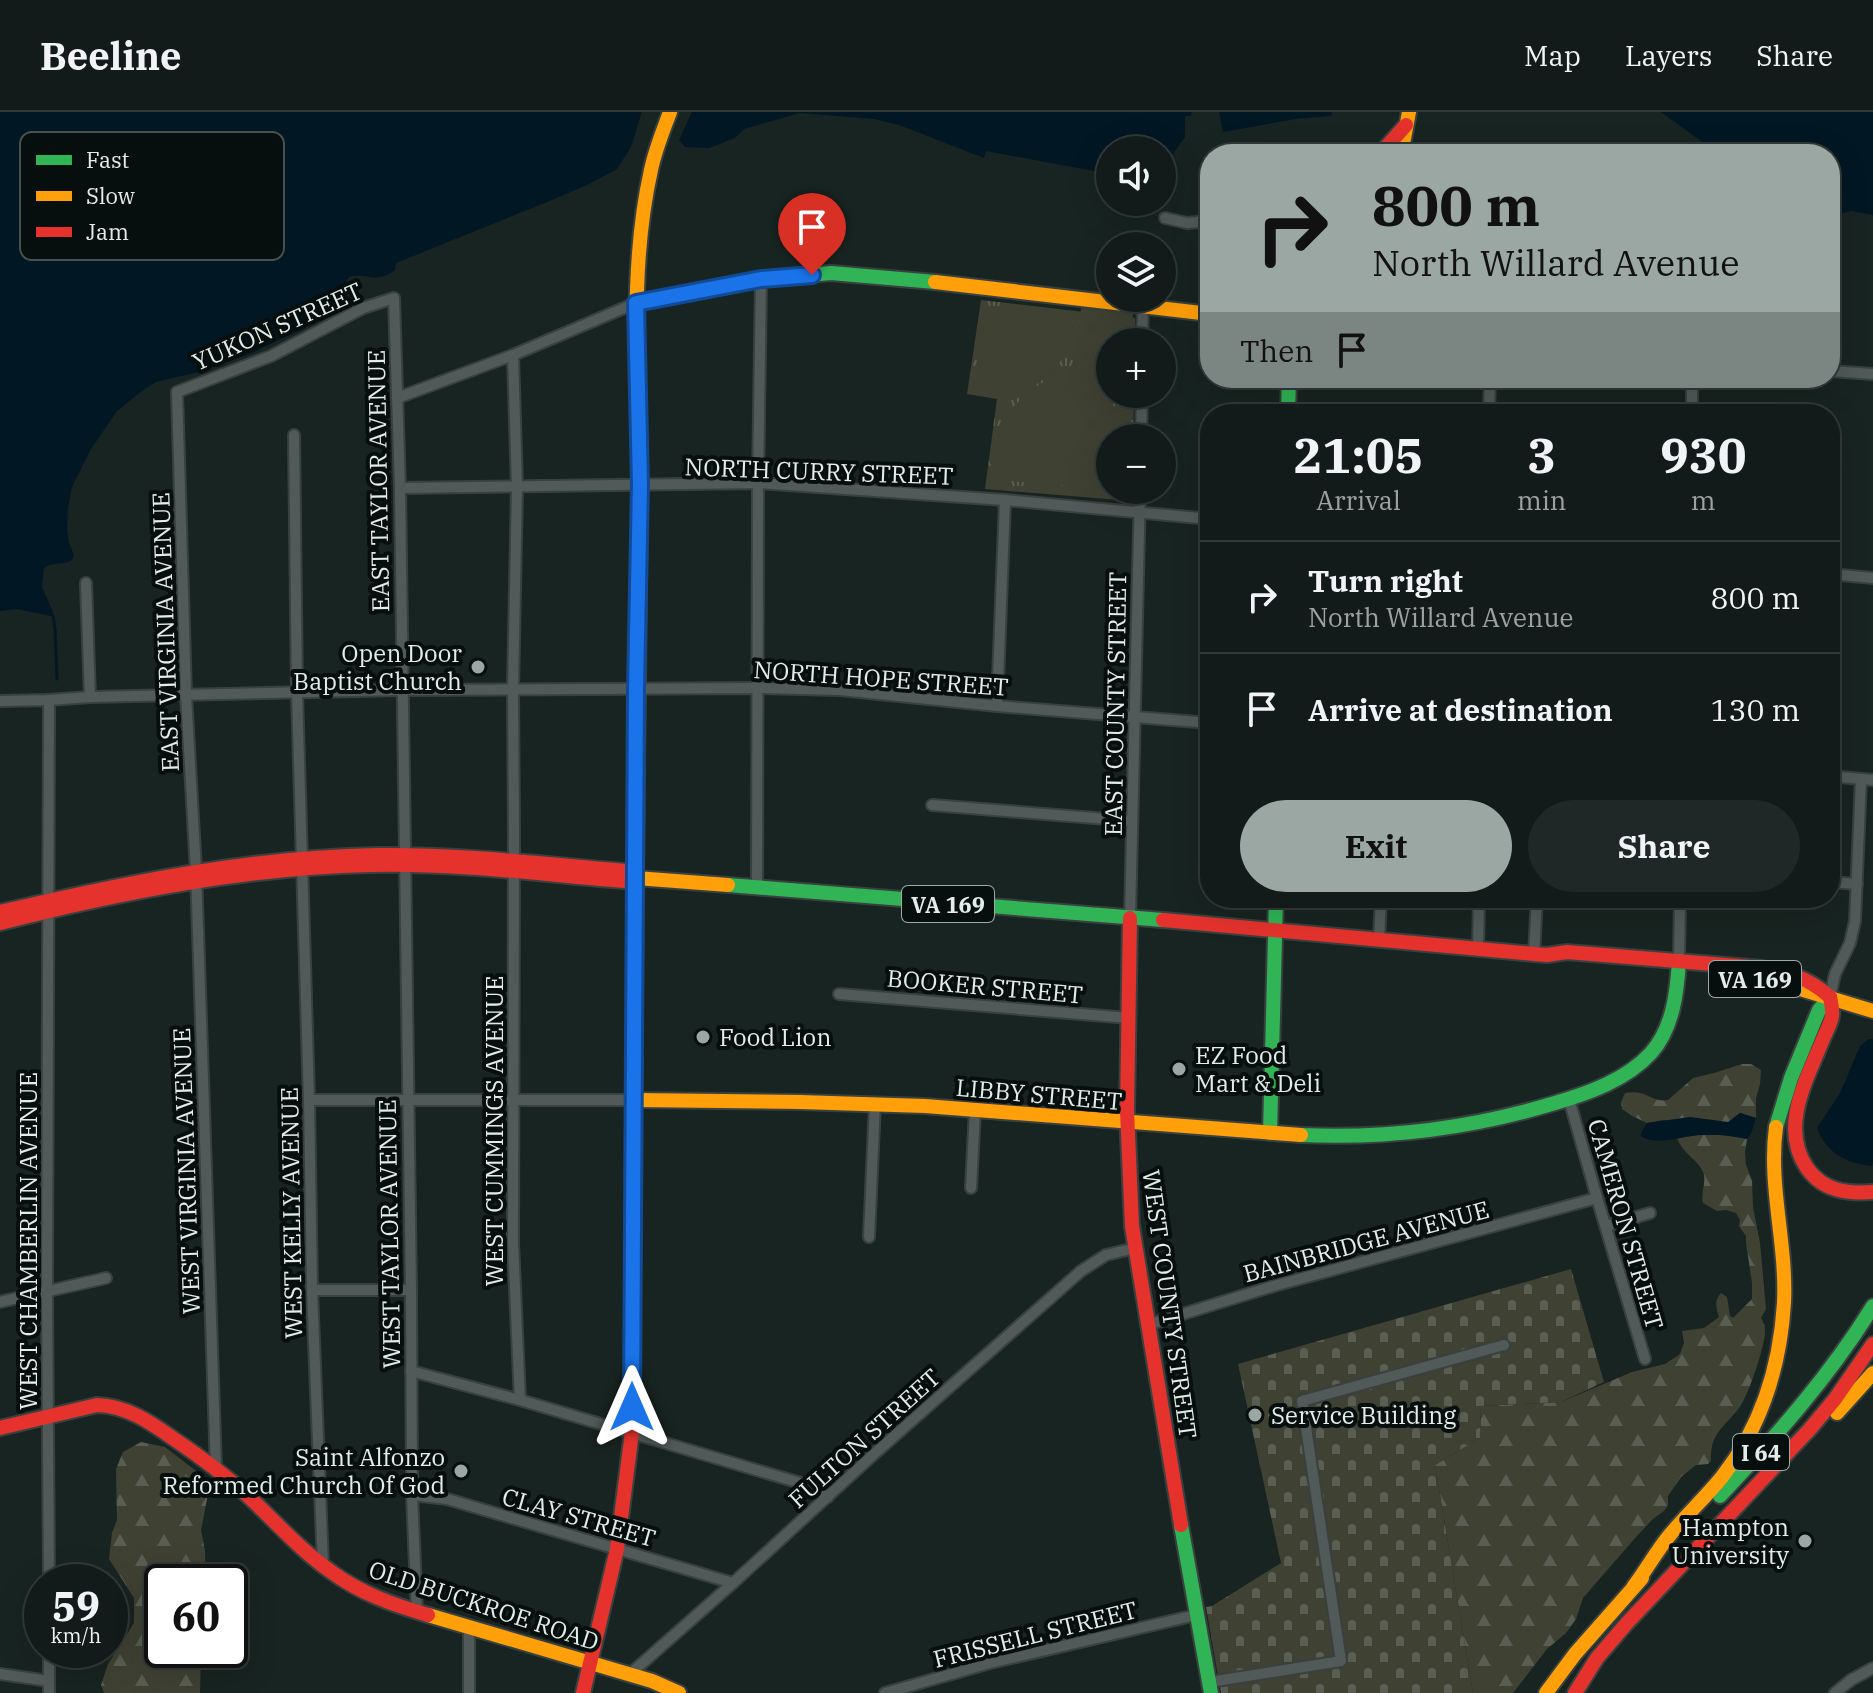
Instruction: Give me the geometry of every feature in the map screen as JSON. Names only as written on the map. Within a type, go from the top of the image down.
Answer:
[{"type":"main road","points":[[583,1690],[617,1549],[632,1432],[640,485],[636,303],[641,221],[651,168],[670,112]]},
{"type":"main road","points":[[1388,144],[1408,119]]},
{"type":"main road","points":[[1403,144],[1408,119]]},
{"type":"main road","points":[[636,303],[761,279],[831,273],[1096,300]]},
{"type":"main road","points":[[1176,309],[1200,313]]},
{"type":"main road","name":"VA 169","points":[[0,923],[124,884],[196,876],[253,863],[404,861],[625,871],[636,878],[1275,929],[1540,954],[1567,952],[1679,966],[1762,968],[1812,982],[1830,997],[1873,1011]]},
{"type":"main road","name":"VA 169","points":[[0,912],[49,906]]},
{"type":"main road","points":[[1270,1133],[1276,908]]},
{"type":"main road","name":"WEST COUNTY STREET","points":[[1130,918],[1127,1123],[1135,1248],[1210,1688]]},
{"type":"main road","name":"LIBBY STREET","points":[[634,1100],[875,1103],[1338,1136],[1457,1126],[1569,1099],[1620,1078],[1645,1060],[1662,1039],[1670,1022],[1679,966]]},
{"type":"main road","points":[[1830,997],[1832,1015],[1797,1106],[1793,1138],[1804,1165],[1821,1182],[1846,1193],[1873,1192]]},
{"type":"main road","points":[[1634,1586],[1669,1536],[1722,1477],[1750,1434],[1767,1397],[1778,1356],[1784,1302],[1774,1175],[1775,1133],[1791,1078],[1819,1010],[1830,997]]},
{"type":"main road","name":"I 64","points":[[1546,1693],[1634,1586],[1798,1411],[1838,1361],[1873,1306]]},
{"type":"main road","name":"I 64","points":[[1575,1693],[1597,1658],[1627,1623],[1810,1429],[1873,1344]]},
{"type":"main road","points":[[1714,1531],[1764,1490],[1873,1373]]},
{"type":"main road","name":"OLD BUCKROE ROAD","points":[[0,1428],[97,1405],[123,1409],[148,1421],[216,1469],[323,1566],[365,1593],[417,1612],[630,1674],[679,1693]]},
{"type":"street","points":[[1165,218],[1187,223],[1200,222]]},
{"type":"street","points":[[757,887],[761,279]]},
{"type":"street","name":"YUKON STREET","points":[[177,392],[271,356],[363,308],[394,298]]},
{"type":"street","name":"EAST TAYLOR AVENUE","points":[[394,298],[400,488],[404,861]]},
{"type":"street","points":[[397,398],[513,355],[636,303]]},
{"type":"street","name":"WEST CUMMINGS AVENUE","points":[[513,355],[517,487],[513,689],[513,1259],[520,1400]]},
{"type":"street","points":[[1840,372],[1873,374]]},
{"type":"street","name":"EAST VIRGINIA AVENUE","points":[[177,392],[186,695],[196,876]]},
{"type":"street","name":"WEST KELLY AVENUE","points":[[294,435],[297,693],[312,1290],[323,1566]]},
{"type":"street","name":"NORTH CURRY STREET","points":[[400,488],[758,483],[1005,500],[1200,518]]},
{"type":"street","points":[[997,706],[1005,500]]},
{"type":"street","name":"EAST COUNTY STREET","points":[[1130,918],[1139,504]]},
{"type":"street","points":[[1840,575],[1873,578]]},
{"type":"street","points":[[86,583],[90,697]]},
{"type":"street","name":"NORTH HOPE STREET","points":[[0,701],[401,690],[757,688],[840,690],[1200,722]]},
{"type":"street","name":"WEST CHAMBERLIN AVENUE","points":[[49,700],[49,1564]]},
{"type":"street","points":[[1830,997],[1835,974],[1853,932],[1867,780],[1840,777]]},
{"type":"street","points":[[932,805],[1132,821]]},
{"type":"street","name":"WEST TAYLOR AVENUE","points":[[404,861],[412,1495],[417,1612]]},
{"type":"street","name":"WEST VIRGINIA AVENUE","points":[[196,876],[216,1469]]},
{"type":"street","points":[[1840,883],[1857,884]]},
{"type":"street","points":[[1379,940],[1381,908]]},
{"type":"street","points":[[1478,949],[1479,908]]},
{"type":"street","points":[[1538,908],[1540,954]]},
{"type":"street","points":[[1679,966],[1680,908]]},
{"type":"street","name":"BOOKER STREET","points":[[839,994],[1129,1018]]},
{"type":"street","name":"CAMERON STREET","points":[[1569,1099],[1645,1359]]},
{"type":"street","name":"LIBBY STREET","points":[[309,1100],[634,1100]]},
{"type":"street","points":[[869,1237],[875,1103]]},
{"type":"street","points":[[971,1188],[975,1110]]},
{"type":"street","name":"BAINBRIDGE AVENUE","points":[[1147,1325],[1277,1285],[1597,1198]]},
{"type":"street","points":[[1606,1226],[1650,1213]]},
{"type":"street","name":"FULTON STREET","points":[[630,1674],[1089,1265],[1106,1255],[1135,1248]]},
{"type":"street","points":[[0,1302],[106,1278]]},
{"type":"street","points":[[312,1290],[411,1290]]},
{"type":"street","points":[[1210,1688],[1341,1661],[1302,1401],[1504,1345]]},
{"type":"street","points":[[411,1371],[632,1432],[814,1487],[828,1497]]},
{"type":"street","name":"CLAY STREET","points":[[412,1495],[447,1499],[733,1583]]},
{"type":"street","name":"FRISSELL STREET","points":[[885,1693],[990,1663],[1196,1615]]},
{"type":"street","points":[[469,1626],[469,1693]]},
{"type":"street","points":[[1835,1693],[1873,1668]]},
{"type":"street","points":[[0,1674],[49,1687]]},
{"type":"green space","points":[[981,300],[1135,318],[1135,328],[1096,328],[1096,408],[1134,408],[1133,424],[1096,424],[1096,498],[985,489],[997,399],[967,394]]},
{"type":"green space","points":[[990,308],[1073,318],[1069,344],[1055,369],[1022,391],[981,395],[985,313]]},
{"type":"green space","points":[[1081,308],[1096,309],[1096,312],[1133,313],[1132,328],[1096,328],[1096,364],[1082,363],[1077,359]]},
{"type":"green space","points":[[1096,371],[1096,408],[1112,408],[1111,424],[1096,424],[1096,489],[989,479],[995,445],[1017,403],[1042,383],[1065,373]]},
{"type":"green space","points":[[1751,1064],[1761,1070],[1756,1118],[1740,1113],[1728,1123],[1663,1120],[1647,1123],[1622,1109],[1625,1093],[1668,1100],[1693,1078]]},
{"type":"green space","points":[[1698,1135],[1747,1139],[1746,1165],[1752,1180],[1766,1309],[1761,1318],[1765,1328],[1763,1346],[1747,1393],[1715,1437],[1711,1461],[1696,1465],[1681,1477],[1668,1496],[1664,1511],[1636,1537],[1583,1598],[1576,1619],[1566,1633],[1547,1649],[1513,1693],[1473,1693],[1435,1465],[1480,1438],[1481,1406],[1561,1402],[1632,1372],[1665,1364],[1680,1354],[1684,1343],[1682,1331],[1704,1328],[1719,1317],[1716,1304],[1721,1293],[1727,1297],[1733,1318],[1752,1299],[1746,1236],[1739,1226],[1740,1220],[1736,1213],[1717,1211],[1703,1203],[1704,1174],[1677,1138]]},
{"type":"green space","points":[[1571,1269],[1604,1382],[1561,1402],[1481,1406],[1480,1438],[1435,1465],[1473,1693],[1221,1693],[1206,1607],[1281,1563],[1238,1364]]},
{"type":"green space","points":[[141,1442],[165,1447],[200,1474],[209,1489],[201,1530],[205,1564],[144,1564],[144,1668],[201,1668],[200,1693],[104,1693],[101,1685],[107,1668],[128,1668],[128,1632],[134,1623],[134,1598],[128,1589],[128,1564],[112,1564],[109,1559],[117,1520],[116,1469],[123,1452]]},
{"type":"water","points":[[0,112],[642,112],[631,147],[617,169],[552,200],[396,263],[395,270],[382,277],[349,277],[343,287],[344,305],[327,317],[252,353],[203,371],[156,382],[142,391],[117,411],[91,449],[72,487],[67,530],[74,555],[72,560],[44,568],[42,587],[53,616],[17,609],[0,611]]},
{"type":"water","points":[[692,112],[1192,112],[1191,116],[1185,116],[1185,137],[1176,150],[1176,136],[1096,136],[1096,171],[986,151],[984,158],[899,125],[874,119],[800,113],[744,129],[735,138],[709,148],[685,147],[679,140]]},
{"type":"water","points":[[1219,112],[1332,112],[1331,116],[1223,132]]},
{"type":"water","points":[[1661,112],[1873,112],[1873,215],[1851,211],[1840,214],[1840,144],[1705,144]]},
{"type":"water","points":[[1873,1039],[1871,1166],[1838,1155],[1826,1144],[1817,1128],[1840,1093],[1860,1046]]},
{"type":"water","points":[[1740,1113],[1756,1118],[1747,1139],[1708,1135],[1653,1140],[1640,1135],[1647,1123],[1690,1117],[1728,1122]]},
{"type":"waterway","points":[[53,616],[57,679]]},
{"type":"traffic: fast","points":[[636,303],[761,279],[831,273],[935,282]]},
{"type":"traffic: fast","points":[[1288,404],[1289,388]]},
{"type":"traffic: fast","points":[[636,878],[640,495]]},
{"type":"traffic: fast","points":[[728,885],[1163,920]]},
{"type":"traffic: fast","points":[[1270,1133],[1276,908]]},
{"type":"traffic: fast","points":[[1301,1135],[1365,1135],[1461,1125],[1524,1112],[1606,1084],[1641,1062],[1664,1033],[1672,1010],[1679,961]]},
{"type":"traffic: fast","points":[[1776,1127],[1791,1078],[1819,1010],[1830,997]]},
{"type":"traffic: fast","points":[[1720,1496],[1820,1381],[1873,1306]]},
{"type":"traffic: fast","points":[[1181,1525],[1211,1693]]},
{"type":"traffic: slow","points":[[640,495],[636,332],[639,251],[651,170],[670,112]]},
{"type":"traffic: slow","points":[[1401,144],[1409,112]]},
{"type":"traffic: slow","points":[[935,282],[1200,313]]},
{"type":"traffic: slow","points":[[633,1229],[636,878],[728,885]]},
{"type":"traffic: slow","points":[[1734,976],[1787,985],[1873,1011]]},
{"type":"traffic: slow","points":[[634,1100],[925,1106],[1301,1135]]},
{"type":"traffic: slow","points":[[1634,1586],[1669,1536],[1736,1458],[1758,1417],[1773,1373],[1784,1303],[1774,1171],[1776,1127]]},
{"type":"traffic: slow","points":[[1837,1413],[1873,1373]]},
{"type":"traffic: slow","points":[[1546,1693],[1575,1654],[1642,1578]]},
{"type":"traffic: slow","points":[[428,1615],[652,1681],[679,1693]]},
{"type":"traffic: jam","points":[[1389,144],[1406,125]]},
{"type":"traffic: jam","points":[[0,912],[187,873],[329,857],[408,855],[470,858],[625,871],[636,878]]},
{"type":"traffic: jam","points":[[0,923],[91,901],[230,876],[323,867],[434,866],[624,881],[636,878]]},
{"type":"traffic: jam","points":[[1130,918],[1127,1111],[1132,1226],[1181,1525]]},
{"type":"traffic: jam","points":[[1163,920],[1534,954],[1567,952],[1762,968],[1799,977],[1830,997]]},
{"type":"traffic: jam","points":[[1830,997],[1831,1019],[1798,1103],[1795,1136],[1807,1168],[1820,1182],[1845,1191],[1873,1192]]},
{"type":"traffic: jam","points":[[583,1693],[617,1549],[632,1432],[633,1229]]},
{"type":"traffic: jam","points":[[1575,1693],[1597,1658],[1627,1623],[1810,1429],[1873,1344]]},
{"type":"traffic: jam","points":[[0,1428],[97,1405],[138,1416],[220,1473],[333,1573],[379,1598],[428,1615]]},
{"type":"place","name":"Open Door Baptist Church","points":[[478,667]]},
{"type":"place","name":"Food Lion","points":[[703,1037]]},
{"type":"place","name":"EZ Food Mart & Deli","points":[[1179,1069]]},
{"type":"place","name":"Service Building","points":[[1255,1415]]},
{"type":"place","name":"Saint Alfonzo Reformed Church Of God","points":[[461,1471]]},
{"type":"place","name":"Hampton University","points":[[1805,1541]]},
{"type":"route","points":[[632,1407],[640,485],[636,303],[761,279],[812,275]]}]
